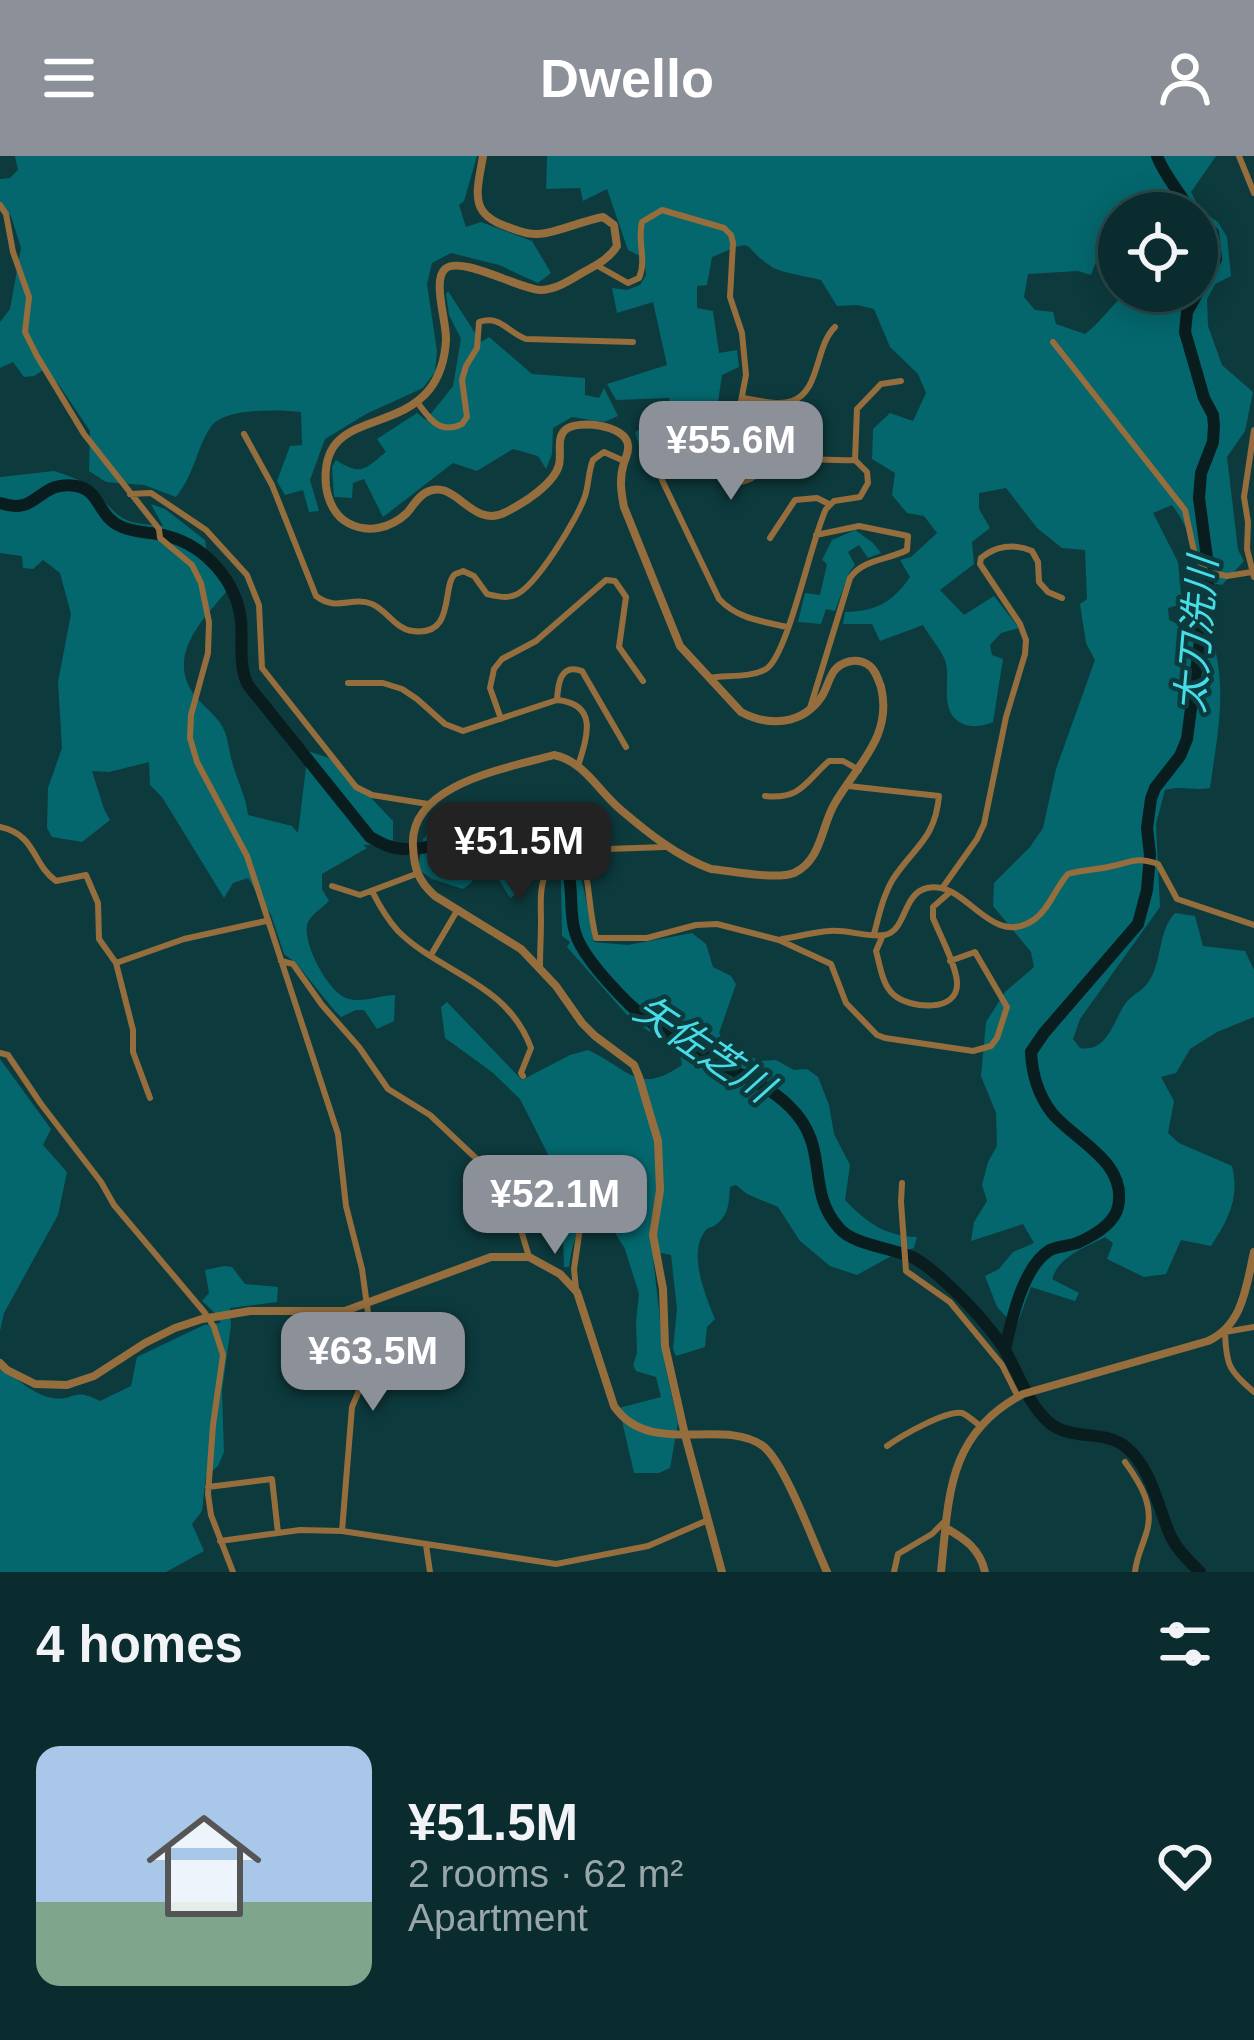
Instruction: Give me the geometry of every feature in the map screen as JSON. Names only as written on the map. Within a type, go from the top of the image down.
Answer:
[{"type":"street","points":[[484,156],[478,199],[488,220],[537,234],[596,218],[609,220],[617,246],[596,265],[562,284],[536,290],[454,266],[444,270],[439,279],[447,334],[435,382],[402,412],[346,434],[330,449],[326,461],[329,500],[338,515],[359,527],[382,528],[395,523],[434,489],[452,494],[486,516],[504,514],[554,477],[560,437],[574,425],[617,431],[628,446],[620,490],[624,507],[680,646],[741,712],[752,718],[788,721],[810,709],[825,693],[836,668],[847,661],[867,664],[875,671],[883,697],[881,731],[870,755],[829,815],[809,862],[796,872],[712,869],[669,846],[619,808],[578,766],[554,755],[479,776],[428,804],[412,836],[416,874],[423,885],[512,941],[540,968],[582,1023],[634,1065],[658,1141],[660,1190],[653,1234],[663,1288],[665,1346],[722,1572]]},
{"type":"street","points":[[1239,156],[1254,193]]},
{"type":"street","points":[[0,205],[29,297],[26,332],[48,378],[84,434],[160,534],[192,565],[201,583],[208,653],[191,715],[190,738],[197,762],[247,856],[338,1134],[346,1206],[362,1269],[374,1357],[352,1407],[342,1531]]},
{"type":"street","points":[[596,265],[628,283],[639,278],[642,222],[662,210],[724,228],[731,235],[730,297],[746,350],[743,398],[720,459],[724,477],[731,482],[750,479],[785,461],[855,460],[867,472],[865,492],[854,500],[829,504],[817,498],[795,500],[770,538]]},
{"type":"street","points":[[417,402],[439,427],[462,424],[466,417],[462,380],[477,347],[479,322],[503,322],[526,338],[633,342]]},
{"type":"street","points":[[743,398],[786,402],[802,394],[828,334],[836,328]]},
{"type":"street","points":[[1053,342],[1184,510],[1195,556],[1207,572],[1253,575],[1244,497],[1254,430]]},
{"type":"street","points":[[855,460],[857,409],[881,384],[901,381]]},
{"type":"street","points":[[244,434],[272,485],[316,596],[332,604],[374,605],[401,628],[413,631],[424,631],[443,616],[451,582],[463,571],[487,594],[512,597],[522,592],[572,525],[593,460],[604,452],[624,461]]},
{"type":"street","points":[[662,480],[719,599],[742,616],[787,627]]},
{"type":"street","points":[[130,494],[159,497],[211,534],[239,565],[259,605],[262,668],[356,787],[372,795],[428,804]]},
{"type":"street","points":[[709,678],[758,672],[776,661],[829,504]]},
{"type":"street","points":[[810,709],[850,578],[865,564],[907,550],[910,525]]},
{"type":"street","points":[[816,535],[859,526],[908,536]]},
{"type":"street","points":[[847,785],[939,796],[935,823],[894,878],[882,904],[876,951],[891,993],[915,1004],[940,1005],[953,997],[957,981],[933,907],[984,824],[1006,717],[1025,654],[1025,633],[980,564],[981,558],[1006,546],[1032,551],[1039,583],[1062,598]]},
{"type":"street","points":[[501,719],[490,688],[494,669],[502,659],[536,641],[606,580],[615,581],[626,597],[619,647],[643,681]]},
{"type":"street","points":[[556,700],[558,679],[566,670],[582,671],[626,747]]},
{"type":"street","points":[[348,683],[382,683],[402,689],[452,728],[471,730],[556,700],[579,705],[587,731],[578,766]]},
{"type":"street","points":[[765,796],[796,793],[829,761],[843,761],[859,770]]},
{"type":"street","points":[[532,818],[553,824],[587,871],[596,938],[647,938],[717,923],[778,940],[831,964],[841,997],[885,1039],[981,1050],[991,1046],[1006,1013],[1005,999],[975,952],[950,961]]},
{"type":"street","points":[[0,827],[23,836],[56,881],[86,875],[98,903],[99,939],[116,963],[133,1030],[133,1052],[150,1098]]},
{"type":"street","points":[[540,968],[541,882],[555,863],[574,851],[669,846]]},
{"type":"street","points":[[778,940],[831,931],[878,934],[896,929],[909,900],[927,888],[946,890],[998,926],[1015,926],[1034,920],[1068,874],[1136,859],[1155,863],[1177,899],[1254,925]]},
{"type":"street","points":[[332,886],[361,895],[416,874]]},
{"type":"street","points":[[372,891],[398,932],[485,988],[512,1016],[531,1048],[523,1076]]},
{"type":"street","points":[[431,955],[458,909]]},
{"type":"street","points":[[116,963],[184,939],[266,921]]},
{"type":"street","points":[[860,933],[876,951]]},
{"type":"street","points":[[281,961],[293,964],[388,1089],[430,1115],[481,1163],[520,1230],[529,1257]]},
{"type":"street","points":[[0,1053],[8,1054],[114,1205],[208,1318],[223,1355],[208,1487],[211,1515],[232,1572]]},
{"type":"street","points":[[902,1183],[906,1271],[950,1302],[1002,1365],[1020,1396]]},
{"type":"street","points":[[581,1221],[574,1269],[577,1292],[622,1418],[650,1432],[736,1438],[762,1445],[783,1475],[827,1572]]},
{"type":"street","points":[[1254,1252],[1238,1315],[1225,1332],[1228,1365],[1254,1392]]},
{"type":"street","points":[[0,1364],[35,1384],[67,1385],[94,1376],[175,1328],[208,1318],[250,1311],[345,1311],[491,1257],[529,1257],[560,1274],[577,1292]]},
{"type":"street","points":[[941,1572],[956,1468],[979,1425],[1003,1405],[1035,1390],[1254,1327]]},
{"type":"street","points":[[887,1446],[955,1414],[962,1413],[979,1425]]},
{"type":"street","points":[[1125,1462],[1150,1507],[1150,1524],[1135,1572]]},
{"type":"street","points":[[208,1487],[272,1479],[278,1533]]},
{"type":"street","points":[[220,1541],[300,1530],[342,1531],[556,1564],[648,1546],[708,1520]]},
{"type":"street","points":[[894,1572],[898,1554],[946,1524]]},
{"type":"street","points":[[946,1524],[979,1553],[986,1572]]},
{"type":"street","points":[[426,1545],[430,1572]]},
{"type":"shaded area","points":[[15,156],[477,156],[459,205],[466,227],[481,222],[532,241],[551,273],[538,283],[499,265],[451,253],[432,263],[427,284],[437,351],[435,372],[423,388],[325,439],[310,480],[319,511],[309,512],[303,490],[285,495],[277,481],[290,446],[302,445],[301,412],[252,411],[217,421],[176,497],[144,485],[106,482],[89,471],[90,431],[45,369],[24,377],[13,362],[0,368],[0,322],[10,309],[21,248],[11,216],[0,205],[0,179],[18,170]]},
{"type":"shaded area","points":[[547,156],[1216,156],[1191,192],[1098,192],[1098,260],[1091,275],[1078,271],[1028,274],[1024,297],[1035,310],[1053,312],[1056,324],[1085,334],[1107,312],[1207,312],[1222,365],[1253,392],[1245,431],[1227,457],[1238,550],[1244,561],[1222,585],[1203,581],[1192,541],[1172,505],[1153,513],[1178,562],[1182,604],[1168,608],[1169,620],[1212,638],[1217,657],[1220,713],[1210,788],[1165,790],[1156,824],[1160,907],[1080,1019],[1073,1039],[1080,1048],[1089,1048],[1108,1035],[1125,1004],[1152,976],[1165,929],[1175,913],[1195,916],[1203,946],[1245,951],[1254,970],[1254,1017],[1190,1049],[1176,1073],[1161,1077],[1174,1101],[1168,1133],[1179,1143],[1232,1166],[1234,1189],[1227,1218],[1211,1246],[1181,1240],[1166,1274],[1144,1277],[1107,1259],[1113,1243],[1105,1237],[1074,1253],[1052,1279],[1079,1293],[1075,1301],[1031,1287],[1016,1327],[997,1307],[985,1276],[999,1269],[1013,1252],[1034,1243],[1023,1224],[971,1241],[974,1222],[987,1201],[982,1185],[997,1146],[996,1113],[981,1076],[986,1022],[1005,992],[1034,967],[1031,952],[993,906],[994,883],[1043,828],[1056,769],[1095,660],[1086,643],[1080,604],[1087,599],[1085,550],[1062,548],[1037,528],[1006,488],[979,493],[979,509],[990,528],[972,542],[974,564],[940,590],[964,615],[994,596],[1019,628],[1001,633],[990,645],[992,655],[1003,659],[993,722],[978,726],[955,719],[948,704],[945,660],[923,625],[880,641],[872,624],[843,624],[845,612],[866,610],[897,593],[910,577],[900,560],[911,557],[937,533],[924,516],[907,513],[892,495],[895,473],[872,459],[873,429],[890,413],[913,421],[926,393],[918,374],[890,347],[874,309],[837,306],[821,280],[776,269],[747,246],[712,257],[707,285],[697,286],[697,308],[713,311],[719,353],[737,350],[739,367],[722,375],[714,430],[678,449],[639,446],[635,432],[671,410],[669,398],[616,400],[607,384],[667,365],[653,302],[617,313],[612,288],[640,285],[646,275],[644,258],[628,250],[607,189],[583,201],[580,188],[546,189]]},
{"type":"shaded area","points":[[1218,222],[1227,237],[1231,276],[1218,282]]},
{"type":"shaded area","points":[[448,291],[481,342],[489,337],[532,374],[585,378],[585,395],[599,398],[604,388],[618,416],[604,422],[572,417],[553,428],[546,469],[538,456],[513,449],[477,471],[453,463],[383,517],[364,479],[353,483],[352,498],[334,497],[332,467],[336,460],[351,468],[367,467],[386,452],[377,439],[417,413],[426,420],[453,386],[461,339],[449,315]]},
{"type":"shaded area","points":[[54,471],[85,484],[127,520],[163,526],[151,504],[165,509],[205,540],[208,562],[226,592],[192,637],[186,650],[185,676],[194,695],[224,730],[248,815],[292,826],[298,833],[308,751],[335,760],[393,821],[393,844],[363,845],[367,848],[322,874],[322,889],[329,901],[310,919],[307,930],[312,952],[331,986],[352,1000],[395,995],[394,1021],[377,1029],[364,1010],[341,1017],[284,954],[271,915],[248,878],[233,883],[224,898],[150,785],[149,762],[109,772],[92,771],[110,820],[82,842],[52,837],[47,828],[48,788],[62,748],[58,682],[71,614],[60,573],[43,560],[33,569],[23,568],[22,556],[0,553],[0,477]]},
{"type":"shaded area","points":[[855,530],[881,553],[868,558],[859,545],[848,552],[855,565],[835,611],[826,609],[821,624],[798,622],[805,593],[820,595],[827,564],[822,560],[832,540]]},
{"type":"shaded area","points":[[524,820],[552,831],[571,853],[594,942],[628,945],[692,933],[706,944],[713,967],[736,984],[719,1033],[723,1041],[759,1061],[776,1060],[818,1077],[834,1134],[850,1165],[845,1200],[877,1227],[917,1237],[914,1248],[857,1275],[830,1266],[800,1241],[778,1207],[736,1185],[730,1187],[724,1216],[699,1243],[700,1277],[715,1319],[707,1327],[705,1347],[676,1356],[671,1255],[653,1257],[665,1366],[678,1423],[670,1468],[659,1473],[634,1473],[619,1408],[661,1397],[656,1377],[636,1371],[633,1365],[639,1294],[625,1249],[611,1221],[591,1222],[579,1232],[569,1267],[564,1267],[563,1240],[544,1203],[521,1207],[519,1201],[559,1176],[520,1099],[445,1038],[441,1007],[447,1002],[522,1080],[588,1050],[644,1079],[682,1065],[680,1055],[626,1014],[567,947],[570,942],[562,936],[561,881],[547,850],[536,846],[527,881],[510,898],[484,855],[477,861],[472,882],[463,889],[418,869],[423,839],[436,826]]},
{"type":"shaded area","points":[[0,1059],[51,1129],[43,1145],[67,1172],[58,1215],[4,1313],[0,1331]]},
{"type":"shaded area","points":[[232,1267],[245,1284],[278,1287],[277,1302],[230,1308],[222,1391],[224,1452],[206,1476],[202,1511],[192,1524],[204,1551],[166,1572],[0,1572],[0,1367],[45,1396],[84,1395],[100,1401],[131,1386],[137,1357],[204,1325],[221,1323],[202,1301],[209,1293],[205,1270]]},
{"type":"waterway","name":"太刀洗川","points":[[1157,156],[1178,192]]},
{"type":"waterway","name":"太刀洗川","points":[[1005,1350],[1032,1268],[1050,1250],[1096,1233],[1118,1207],[1119,1191],[1108,1165],[1043,1099],[1031,1052],[1138,924],[1147,890],[1151,799],[1187,739],[1209,573],[1199,498],[1201,473],[1214,426],[1185,332],[1187,312]]},
{"type":"waterway","name":"矢佐芝川","points":[[0,503],[23,505],[63,485],[84,488],[114,523],[181,541],[206,557],[226,580],[238,607],[248,685],[370,837],[404,849],[513,830],[551,847],[566,865],[578,941],[606,980],[664,1031],[789,1106],[810,1137],[822,1198],[839,1228],[863,1242],[914,1258],[943,1280],[996,1338],[1030,1398],[1051,1424],[1127,1448],[1148,1478],[1174,1542],[1200,1572]]}]
